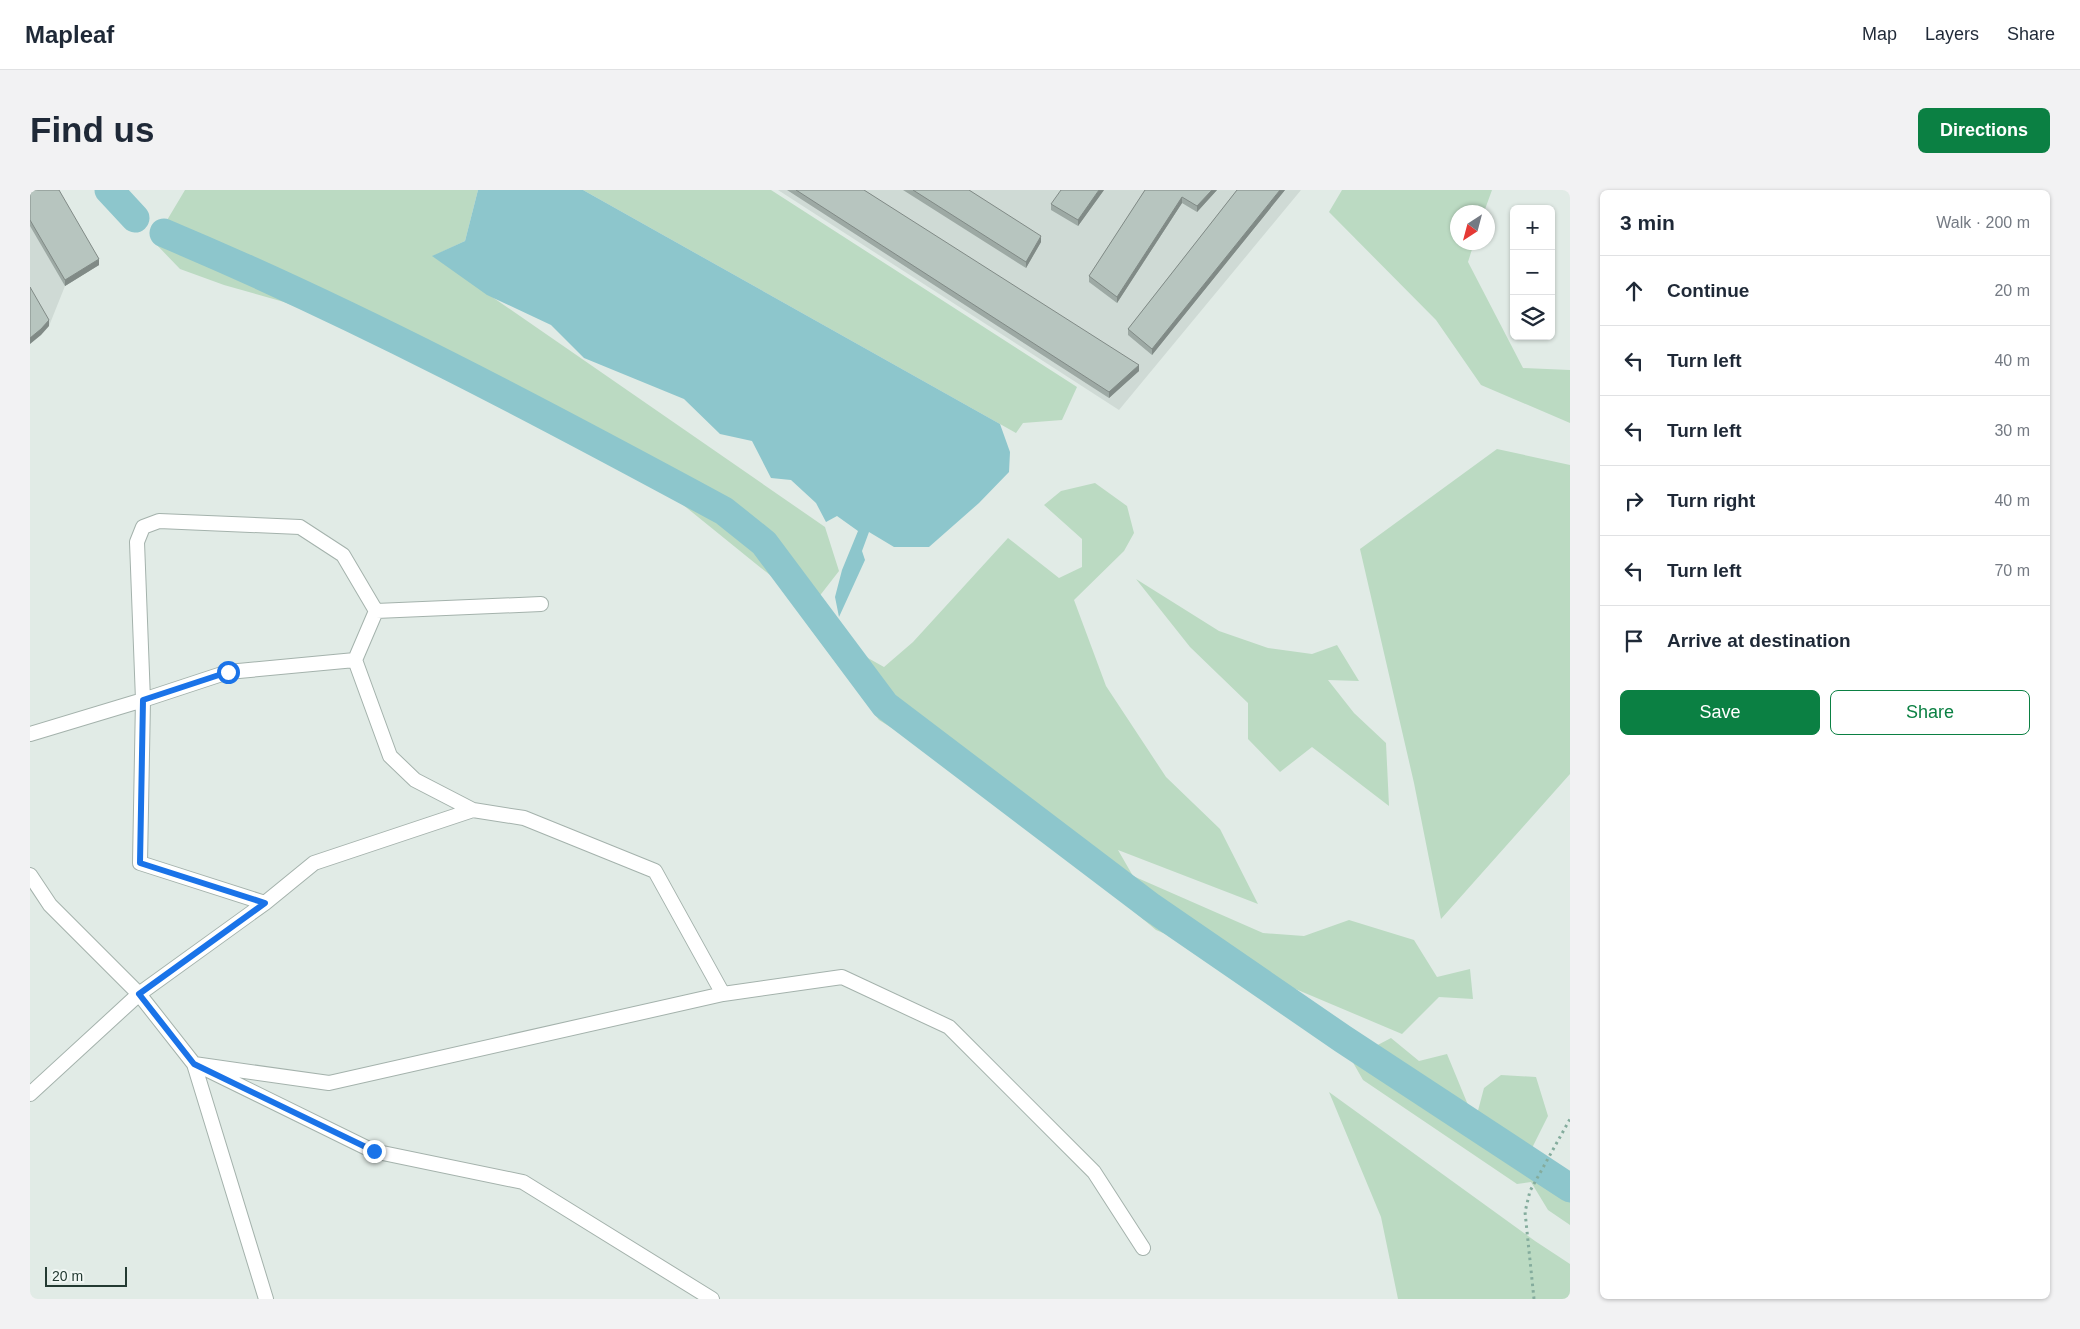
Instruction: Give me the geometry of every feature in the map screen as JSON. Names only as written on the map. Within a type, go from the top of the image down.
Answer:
[{"type":"lane","points":[[265,903],[140,863],[143,700],[137,542],[143,527],[159,520],[300,527],[343,555],[376,611]]},
{"type":"lane","points":[[376,611],[541,604]]},
{"type":"lane","points":[[376,611],[355,660],[390,756],[415,780],[473,810],[524,818],[655,871],[723,994]]},
{"type":"lane","points":[[30,734],[228,672],[355,660]]},
{"type":"lane","points":[[30,1094],[139,994],[265,903],[314,863],[473,810]]},
{"type":"lane","points":[[30,875],[50,906],[139,994],[194,1064],[266,1299]]},
{"type":"lane","points":[[194,1064],[329,1083],[723,994],[842,977],[949,1027],[1094,1172],[1143,1248]]},
{"type":"lane","points":[[194,1064],[374,1151],[523,1182],[712,1299]]},
{"type":"path","points":[[1534,1299],[1525,1212],[1530,1191],[1570,1119]]},
{"type":"shaded area","points":[[30,190],[56,190],[99,265],[65,286],[49,326],[30,344]]},
{"type":"shaded area","points":[[778,190],[1301,190],[1119,410]]},
{"type":"green space","points":[[185,190],[478,190],[465,241],[433,256],[825,527],[839,571],[811,607],[640,470],[543,416],[412,352],[284,302],[224,285],[180,269],[154,242]]},
{"type":"green space","points":[[583,190],[771,190],[1077,387],[1062,420],[1023,423],[1016,433]]},
{"type":"green space","points":[[1342,190],[1492,190],[1487,205],[1450,205],[1450,250],[1472,250],[1468,262],[1523,368],[1570,370],[1570,423],[1481,385],[1436,320],[1329,212]]},
{"type":"green space","points":[[1497,449],[1570,465],[1570,774],[1441,919],[1414,783],[1360,549]]},
{"type":"green space","points":[[1095,483],[1127,506],[1134,533],[1124,551],[1074,600],[1106,686],[1166,777],[1220,829],[1258,904],[1118,850],[1133,876],[1263,933],[1304,936],[1349,920],[1414,940],[1437,977],[1470,969],[1473,999],[1439,997],[1402,1034],[1156,930],[1018,814],[942,759],[879,720],[807,624],[884,667],[913,642],[1008,538],[1059,578],[1082,567],[1082,539],[1044,505],[1061,491]]},
{"type":"green space","points":[[1136,579],[1219,631],[1268,648],[1312,654],[1337,645],[1359,681],[1328,680],[1354,713],[1386,743],[1389,806],[1312,747],[1280,772],[1248,739],[1248,703],[1190,647]]},
{"type":"green space","points":[[1391,1038],[1419,1061],[1447,1054],[1475,1122],[1484,1088],[1501,1075],[1536,1077],[1548,1116],[1527,1158],[1531,1173],[1570,1200],[1570,1225],[1548,1210],[1531,1182],[1517,1184],[1363,1080],[1351,1059]]},
{"type":"green space","points":[[1329,1092],[1535,1241],[1570,1264],[1570,1299],[1398,1299],[1381,1217]]},
{"type":"water","points":[[478,190],[583,190],[1000,424],[1010,452],[1009,472],[979,503],[929,547],[894,547],[869,532],[862,551],[865,560],[839,617],[835,597],[842,570],[858,531],[837,516],[826,522],[816,503],[791,480],[771,478],[752,441],[720,434],[684,399],[584,358],[551,325],[487,295],[432,256],[465,241]]},
{"type":"building","points":[[30,190],[59,190],[99,259],[65,280],[30,220]]},
{"type":"building","points":[[796,190],[864,190],[1139,365],[1109,392]]},
{"type":"building","points":[[913,190],[969,190],[1041,236],[1026,262]]},
{"type":"building","points":[[1061,190],[1099,190],[1078,220],[1051,204]]},
{"type":"building","points":[[1145,190],[1212,190],[1197,206],[1182,197],[1117,297],[1089,276]]},
{"type":"building","points":[[1237,190],[1280,190],[1152,349],[1128,329]]},
{"type":"building","points":[[30,287],[49,320],[30,338]]},
{"type":"waterway","points":[[109,190],[135,218]]},
{"type":"waterway","points":[[164,233],[378,330],[586,437],[724,511],[764,543],[885,705],[1151,907],[1343,1039],[1570,1188]]},
{"type":"route","points":[[228,672],[143,700],[140,863],[265,903],[139,994],[194,1064],[374,1151]]}]
